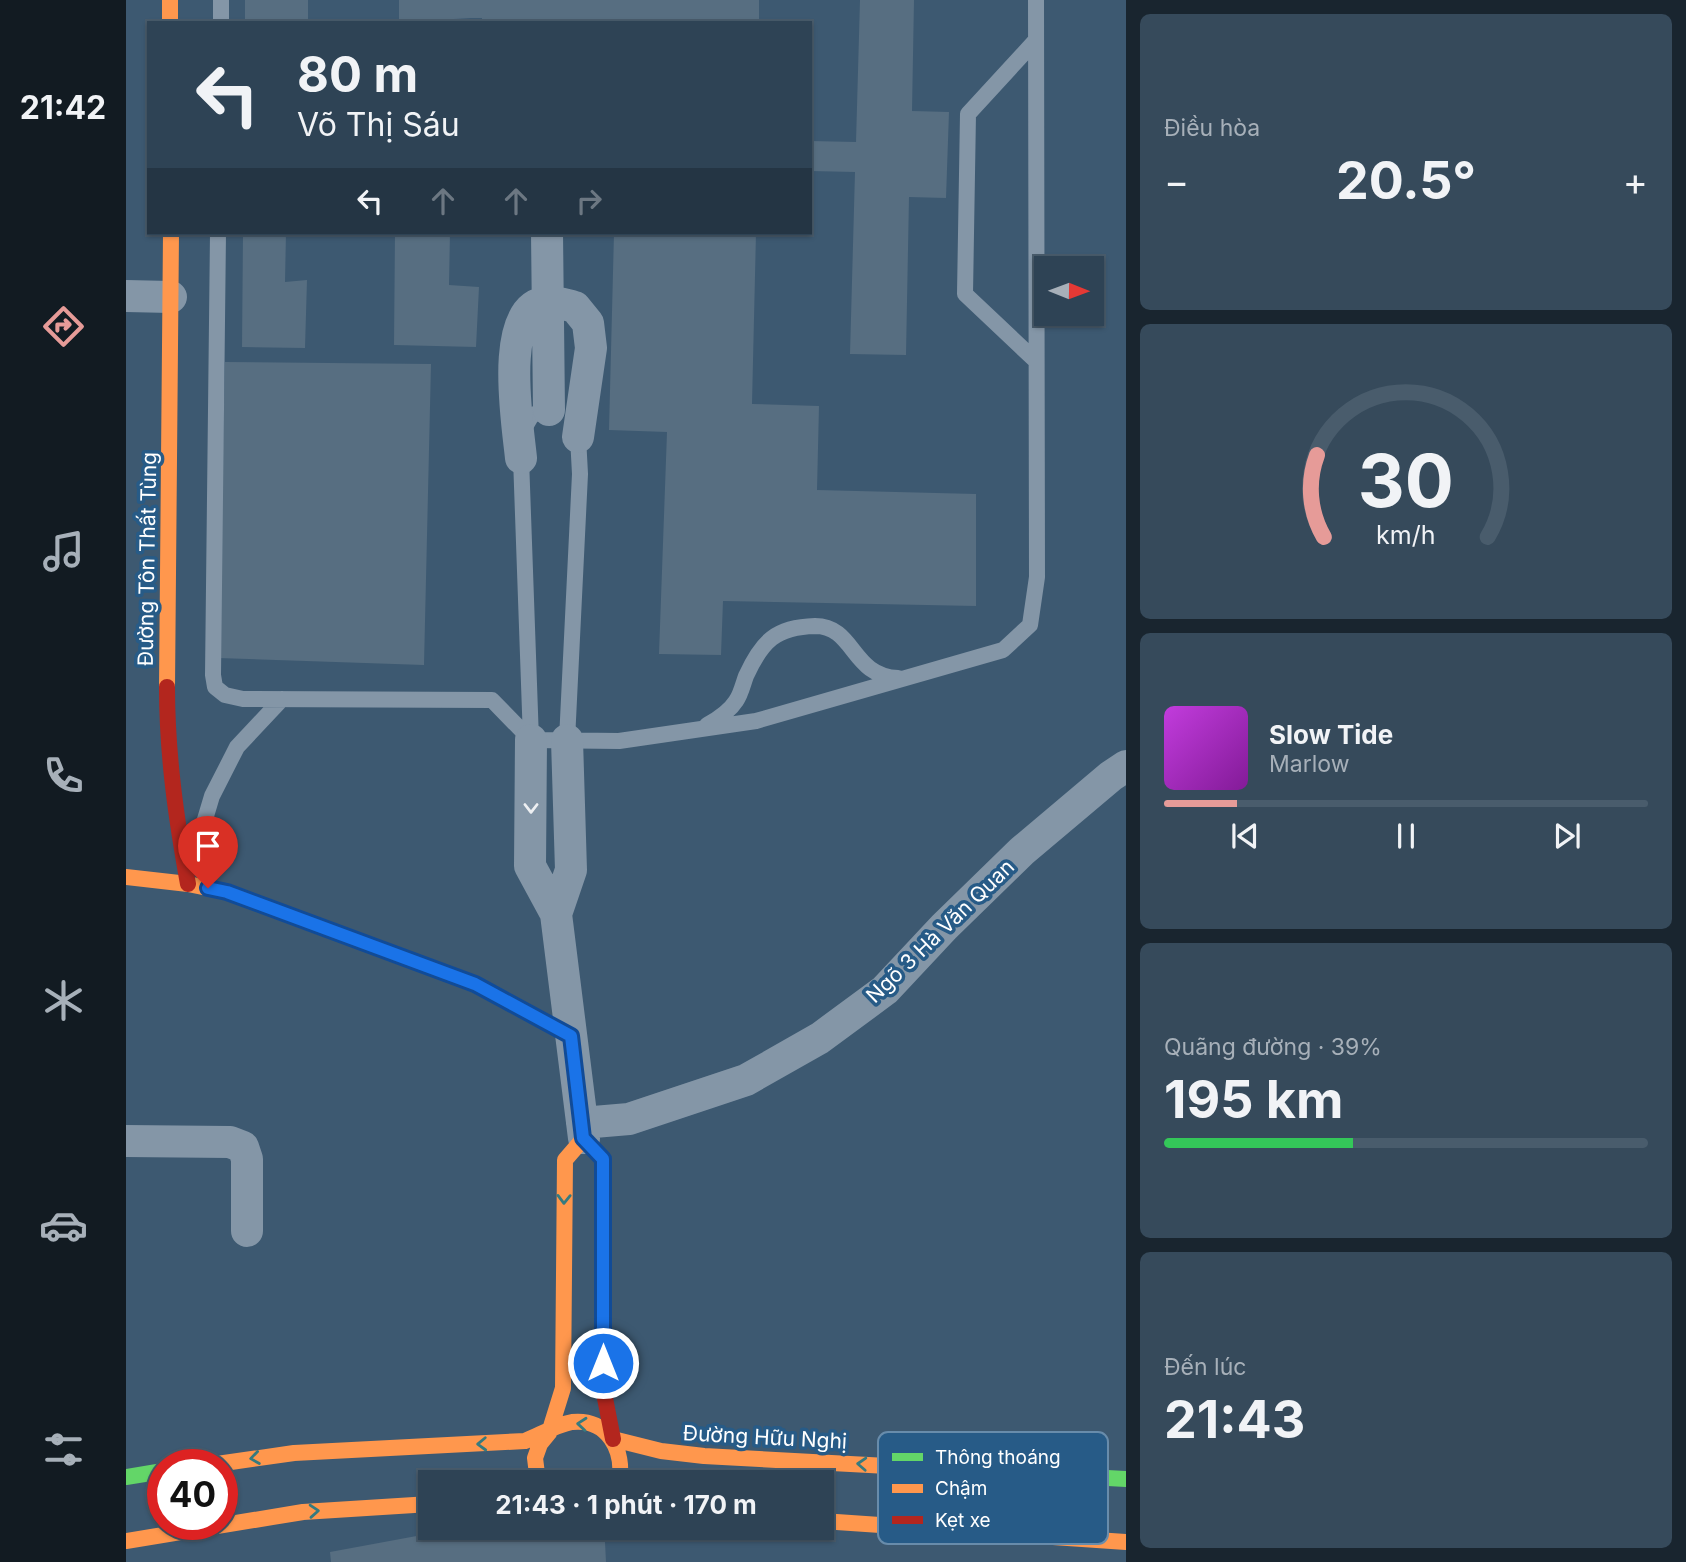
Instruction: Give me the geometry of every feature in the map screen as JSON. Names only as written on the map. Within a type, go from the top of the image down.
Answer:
[{"type":"street","points":[[170,0],[170,21]]},
{"type":"street","name":"Đường Tôn Thất Tùng","points":[[171,235],[167,734],[176,817],[188,884]]},
{"type":"street","points":[[547,235],[549,410]]},
{"type":"street","points":[[126,296],[171,297]]},
{"type":"street","points":[[521,458],[514,379],[516,340],[523,317],[538,304],[548,302],[575,307],[588,323],[591,348],[578,438]]},
{"type":"street","points":[[531,740],[530,866],[555,914],[583,1131],[603,1159],[603,1388],[613,1438],[620,1451],[621,1470]]},
{"type":"street","points":[[555,914],[571,870],[567,740]]},
{"type":"street","name":"Ngõ 3 Hà Văn Quan","points":[[583,1131],[629,1119],[746,1080],[820,1038],[885,990],[1022,850],[1126,766]]},
{"type":"street","points":[[126,877],[188,884],[227,892],[475,984],[571,1036]]},
{"type":"street","points":[[536,1470],[535,1458],[540,1444],[549,1433],[563,1388],[565,1160],[583,1131]]},
{"type":"street","points":[[126,1141],[230,1142],[243,1147],[247,1159],[247,1231]]},
{"type":"street","name":"Đường Hữu Nghị","points":[[549,1433],[561,1425],[589,1423],[603,1429],[613,1438],[661,1451],[704,1456],[878,1465]]},
{"type":"street","points":[[238,1461],[294,1453],[525,1441],[549,1433]]},
{"type":"street","points":[[126,1477],[147,1474]]},
{"type":"street","name":"Đường Hữu Nghị","points":[[1108,1478],[1126,1479]]},
{"type":"street","points":[[126,1541],[303,1512],[418,1505]]},
{"type":"street","points":[[834,1522],[878,1525]]},
{"type":"street","points":[[1108,1541],[1126,1542]]},
{"type":"lane","points":[[221,0],[221,21]]},
{"type":"lane","points":[[218,235],[213,675],[215,687],[225,695],[243,699],[492,700],[531,740],[619,741],[756,721],[908,678],[1003,650],[1030,625],[1037,577],[1036,0]]},
{"type":"lane","points":[[1036,40],[968,114],[965,294],[1036,360]]},
{"type":"lane","points":[[531,740],[522,432],[532,415],[549,410],[567,421],[578,438],[579,502],[567,740]]},
{"type":"lane","points":[[699,729],[723,715],[736,701],[760,650],[778,633],[798,627],[823,626],[844,637],[867,667],[884,677],[908,678]]},
{"type":"lane","points":[[188,884],[212,796],[237,747],[282,699]]},
{"type":"building","points":[[245,0],[308,0],[308,20],[245,21]]},
{"type":"building","points":[[399,0],[759,0],[759,21],[482,21],[482,18],[471,18],[454,21],[399,21]]},
{"type":"building","points":[[860,0],[914,0],[912,111],[949,112],[946,198],[909,197],[906,355],[850,354],[855,172],[812,171],[812,141],[856,142]]},
{"type":"building","points":[[243,235],[286,235],[285,282],[307,280],[305,348],[242,347]]},
{"type":"building","points":[[395,235],[450,235],[449,285],[479,287],[476,347],[394,345]]},
{"type":"building","points":[[614,235],[756,235],[752,404],[819,406],[817,490],[976,494],[976,606],[723,601],[721,655],[659,654],[667,432],[609,430]]},
{"type":"building","points":[[225,362],[431,364],[424,665],[218,658]]},
{"type":"building","points":[[418,1536],[418,1540],[579,1540],[605,1542],[606,1562],[331,1562],[330,1552]]},
{"type":"traffic: fast","points":[[126,1477],[147,1474]]},
{"type":"traffic: fast","points":[[1108,1478],[1126,1479]]},
{"type":"traffic: slow","points":[[170,0],[170,21]]},
{"type":"traffic: slow","points":[[167,687],[171,235]]},
{"type":"traffic: slow","points":[[126,877],[188,884],[227,892],[473,983]]},
{"type":"traffic: slow","points":[[536,1470],[535,1458],[540,1444],[549,1433],[563,1388],[565,1160],[584,1138],[592,1147]]},
{"type":"traffic: slow","points":[[238,1461],[294,1453],[525,1441],[566,1423],[585,1422],[595,1425],[611,1439],[616,1448],[620,1470]]},
{"type":"traffic: slow","points":[[613,1439],[661,1451],[704,1456],[878,1465]]},
{"type":"traffic: slow","points":[[126,1541],[303,1512],[418,1505]]},
{"type":"traffic: slow","points":[[834,1522],[878,1525]]},
{"type":"traffic: slow","points":[[1108,1541],[1126,1542]]},
{"type":"traffic: jam","points":[[167,687],[173,786],[188,884]]},
{"type":"traffic: jam","points":[[473,983],[571,1036]]},
{"type":"traffic: jam","points":[[592,1147],[603,1159],[603,1388],[613,1439]]},
{"type":"route","points":[[208,888],[227,892],[475,984],[571,1036],[583,1138],[603,1159],[603,1363]]}]
